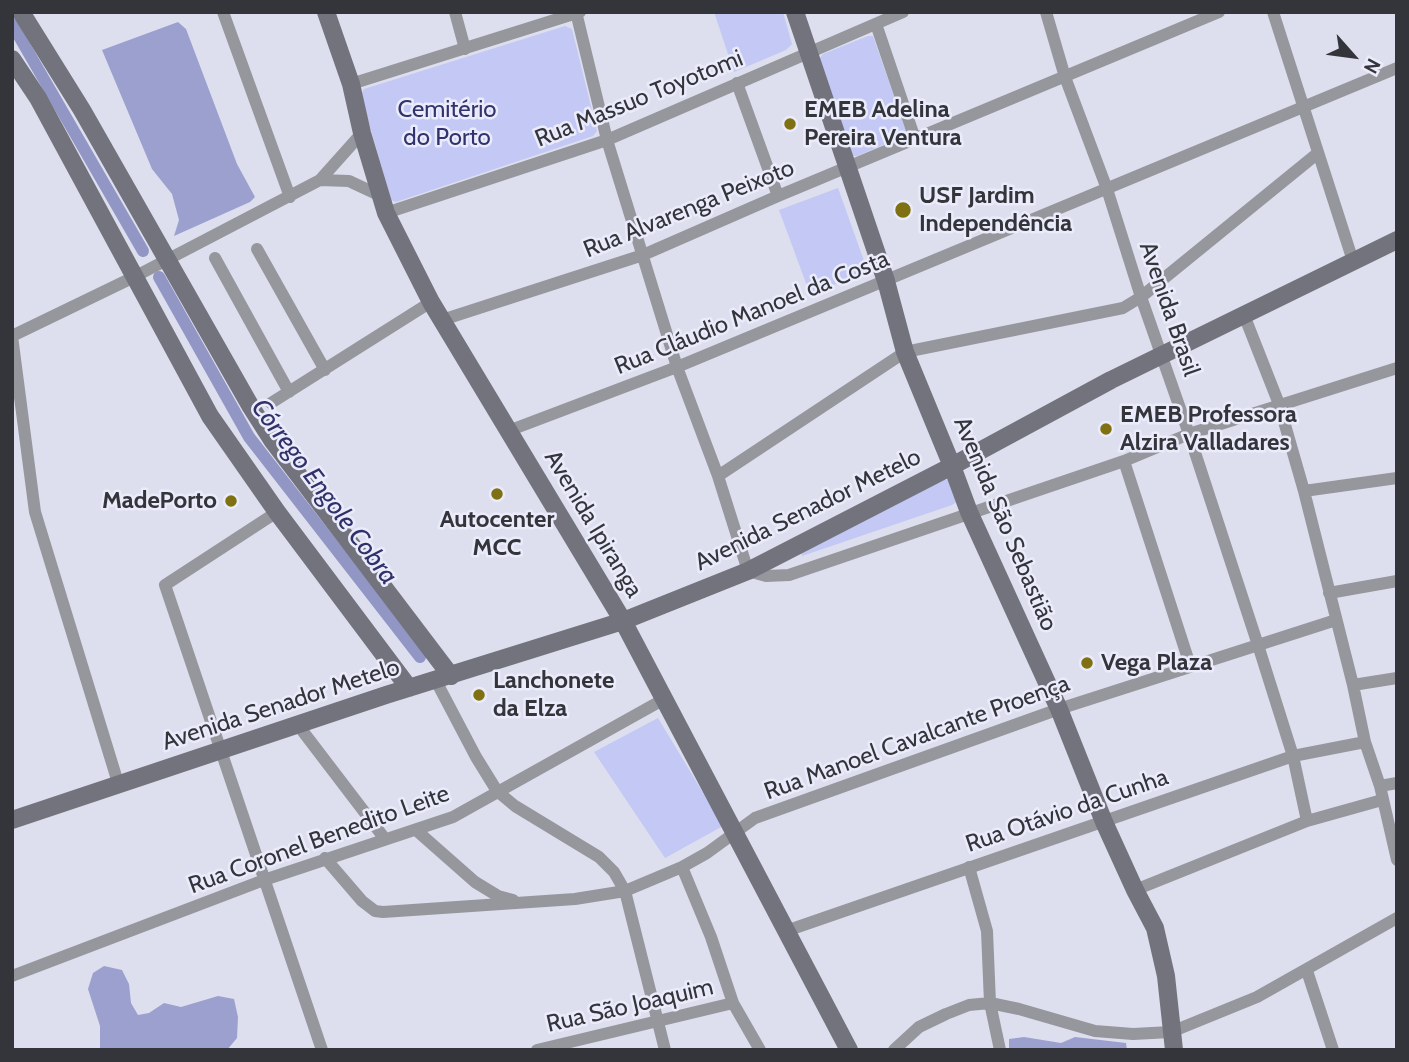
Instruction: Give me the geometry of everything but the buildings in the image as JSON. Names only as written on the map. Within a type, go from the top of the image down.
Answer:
[{"type":"street","points":[[21,12],[82,110],[251,407],[443,679],[476,757],[497,791],[515,806],[599,857],[614,872],[625,891],[664,1050]]},
{"type":"street","points":[[223,12],[289,197]]},
{"type":"street","name":"Avenida Ipiranga","points":[[326,12],[351,84],[362,133],[384,205],[431,302],[623,621],[666,698],[849,1050]]},
{"type":"street","points":[[455,12],[465,49]]},
{"type":"street","name":"Avenida São Sebastião","points":[[795,12],[886,281],[905,352],[968,512],[1059,709],[1104,822],[1155,928],[1166,976],[1172,1041]]},
{"type":"street","name":"Rua Massuo Toyotomi","points":[[384,205],[607,140],[903,12]]},
{"type":"street","name":"Avenida Brasil","points":[[1046,12],[1065,78],[1108,189],[1141,297],[1258,645],[1293,756],[1307,821]]},
{"type":"street","name":"Rua Alvarenga Peixoto","points":[[442,320],[643,255],[1219,12]]},
{"type":"street","points":[[1273,12],[1353,261]]},
{"type":"street","points":[[351,84],[577,13],[607,140],[677,367],[718,476],[748,571],[766,576],[789,575],[1124,461],[1189,434],[1397,368]]},
{"type":"street","points":[[876,24],[915,139]]},
{"type":"street","points":[[12,58],[38,98],[209,416],[277,513],[410,688]]},
{"type":"street","name":"Rua Cláudio Manoel da Costa","points":[[508,431],[677,367],[1397,68]]},
{"type":"street","points":[[737,83],[778,196]]},
{"type":"street","points":[[118,786],[36,512],[12,336],[134,277],[320,180],[362,133]]},
{"type":"street","points":[[718,476],[905,352],[1123,308],[1141,297],[1318,153]]},
{"type":"street","points":[[320,180],[349,181],[384,205]]},
{"type":"street","name":"Avenida Senador Metelo","points":[[12,820],[410,688],[623,621],[748,571],[1111,380],[1397,240]]},
{"type":"street","points":[[257,249],[325,370]]},
{"type":"street","points":[[215,258],[289,391]]},
{"type":"street","points":[[271,403],[431,302]]},
{"type":"street","points":[[1244,315],[1279,404],[1304,492],[1365,743],[1380,786],[1397,860]]},
{"type":"street","points":[[1124,461],[1191,665]]},
{"type":"street","points":[[1304,492],[1397,478]]},
{"type":"street","points":[[277,513],[165,585],[322,1050]]},
{"type":"street","points":[[1329,593],[1397,581]]},
{"type":"street","name":"Rua Manoel Cavalcante Proença","points":[[325,858],[362,901],[375,911],[575,899],[625,891],[682,867],[707,853],[755,818],[1059,709],[1336,620]]},
{"type":"street","points":[[1353,685],[1397,678]]},
{"type":"street","name":"Rua Coronel Benedito Leite","points":[[12,976],[325,858],[453,817],[666,698]]},
{"type":"street","points":[[298,725],[385,839]]},
{"type":"street","name":"Rua Otávio da Cunha","points":[[786,931],[1293,756],[1365,743]]},
{"type":"street","points":[[1380,786],[1397,783]]},
{"type":"street","points":[[1135,890],[1307,821],[1382,800]]},
{"type":"street","name":"Rua Manoel Cavalcante Proença","points":[[416,830],[475,882],[498,895],[520,902]]},
{"type":"street","points":[[682,867],[707,927],[733,1003],[760,1050]]},
{"type":"street","points":[[969,867],[987,931],[990,1003],[1000,1050]]},
{"type":"street","points":[[894,1050],[919,1027],[937,1018],[969,1006],[990,1003],[1094,1031],[1172,1041],[1307,971],[1397,918]]},
{"type":"street","points":[[1307,971],[1333,1050]]},
{"type":"street","name":"Rua São Joaquim","points":[[537,1050],[733,1003]]},
{"type":"green space","points":[[714,12],[783,12],[792,44],[786,50],[734,72]]},
{"type":"green space","name":"Cemitério do Porto","points":[[565,26],[572,29],[597,131],[593,136],[396,202],[391,200],[361,95],[364,89]]},
{"type":"green space","points":[[873,36],[906,131],[904,136],[857,156],[851,156],[819,59],[823,54]]},
{"type":"green space","points":[[838,188],[868,272],[810,294],[779,210]]},
{"type":"green space","points":[[944,480],[951,480],[958,501],[952,505],[802,556],[801,552]]},
{"type":"green space","points":[[658,718],[723,826],[665,858],[594,752]]},
{"type":"shaded area","points":[[178,22],[186,29],[237,164],[255,197],[250,202],[174,236],[179,220],[172,194],[152,169],[102,50]]},
{"type":"shaded area","points":[[104,966],[122,970],[129,984],[131,1003],[138,1015],[149,1013],[164,1003],[181,1007],[218,996],[234,999],[238,1017],[237,1038],[227,1050],[100,1050],[100,1026],[88,989],[93,973]]},
{"type":"shaded area","points":[[1024,1037],[1061,1043],[1075,1037],[1126,1043],[1127,1050],[1009,1050],[1009,1039]]},
{"type":"waterway","name":"Córrego Engole Cobra","points":[[12,24],[143,251]]},
{"type":"waterway","name":"Córrego Engole Cobra","points":[[159,277],[249,437],[420,657]]},
{"type":"place","name":"EMEB Adelina Pereira Ventura","points":[[790,124]]},
{"type":"place","name":"USF Jardim Independência","points":[[903,210]]},
{"type":"place","name":"EMEB Professora Alzira Valladares","points":[[1106,429]]},
{"type":"place","name":"Autocenter MCC","points":[[497,494]]},
{"type":"place","name":"MadePorto","points":[[231,501]]},
{"type":"place","name":"Vega Plaza","points":[[1087,663]]},
{"type":"place","name":"Lanchonete da Elza","points":[[479,695]]}]
